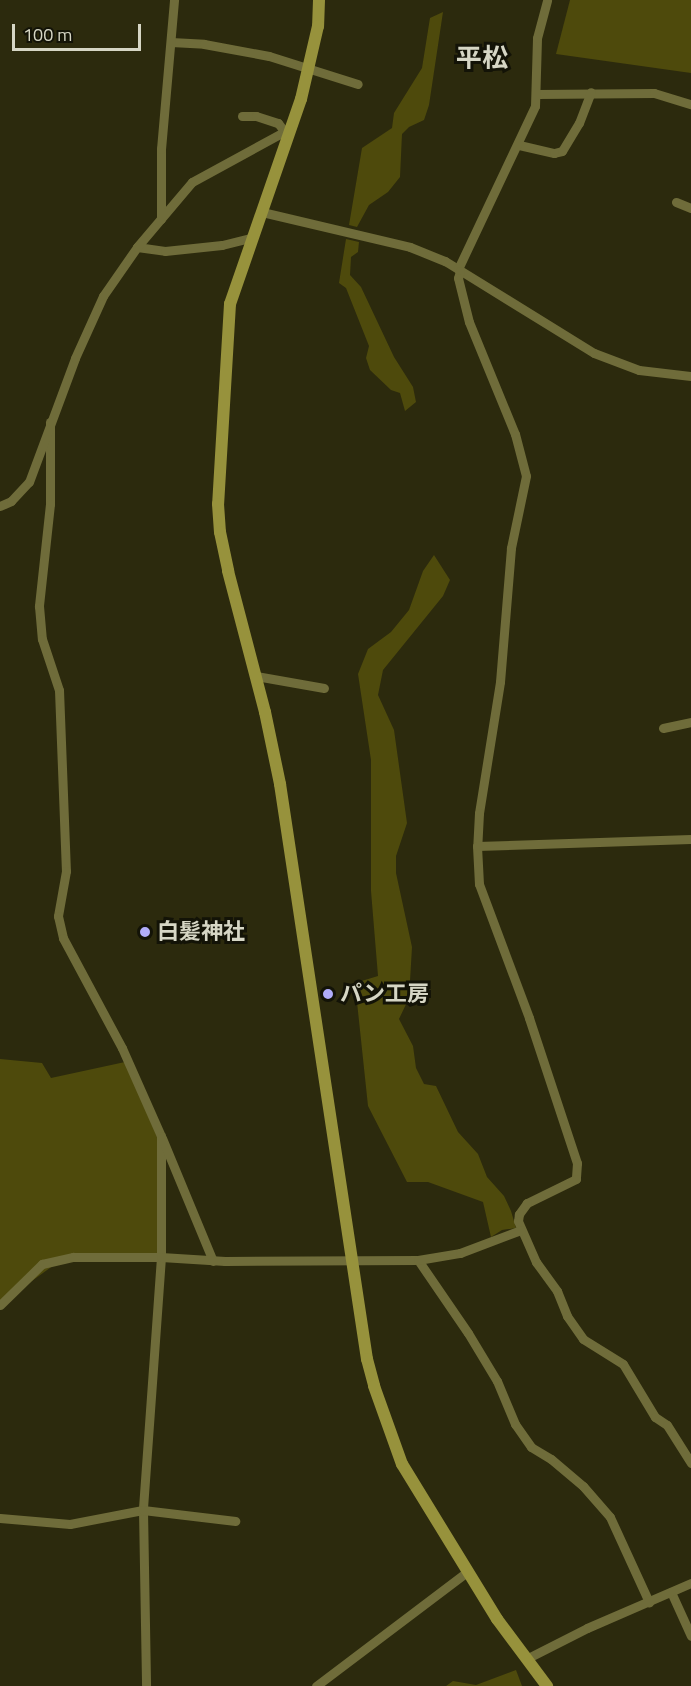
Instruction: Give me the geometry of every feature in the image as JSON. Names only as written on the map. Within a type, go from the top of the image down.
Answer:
[{"type":"street","points":[[161,219],[161,149],[174,0]]},
{"type":"street","points":[[319,0],[318,26],[310,69],[287,130],[230,304],[218,504],[228,571],[256,676],[280,784],[368,1359],[390,1437],[402,1464],[468,1571],[526,1659],[548,1686]]},
{"type":"street","points":[[547,0],[536,45],[537,94],[535,106],[519,145],[459,270],[458,278],[469,322],[515,434],[526,476],[510,548],[500,682],[479,813],[478,875],[484,902],[529,1018],[577,1163],[576,1179],[523,1206],[518,1221],[521,1230],[540,1270],[556,1291],[567,1316],[584,1338],[622,1364],[656,1417],[667,1425],[691,1463]]},
{"type":"street","points":[[171,42],[237,50],[358,84]]},
{"type":"street","points":[[519,145],[554,153],[562,152],[579,123],[591,92]]},
{"type":"street","points":[[537,94],[654,93],[691,104]]},
{"type":"street","points":[[242,116],[256,116],[278,123],[287,130]]},
{"type":"street","points":[[0,506],[11,501],[29,482],[75,358],[103,296],[136,247],[192,182],[287,130]]},
{"type":"street","points":[[676,202],[691,208]]},
{"type":"street","points":[[262,212],[411,247],[459,270],[594,353],[639,370],[691,376]]},
{"type":"street","points":[[136,247],[165,250],[222,245],[253,237]]},
{"type":"street","points":[[50,422],[50,504],[39,606],[42,639],[59,690],[66,871],[58,916],[63,938],[122,1048],[213,1261]]},
{"type":"street","points":[[256,676],[324,688]]},
{"type":"street","points":[[663,728],[691,722]]},
{"type":"street","points":[[477,846],[691,838]]},
{"type":"street","points":[[146,1686],[143,1510],[161,1257],[160,1136]]},
{"type":"street","points":[[0,1305],[42,1264],[73,1257],[161,1257],[213,1261],[418,1260],[460,1253],[521,1230]]},
{"type":"street","points":[[418,1260],[468,1332],[497,1381],[515,1424],[531,1447],[584,1486],[610,1517],[649,1602]]},
{"type":"street","points":[[0,1518],[70,1524],[143,1510],[235,1521]]},
{"type":"street","points":[[316,1686],[468,1571]]},
{"type":"street","points":[[526,1659],[587,1628],[691,1583]]},
{"type":"street","points":[[670,1592],[691,1636]]},
{"type":"shaded area","points":[[570,0],[691,0],[691,73],[556,54]]},
{"type":"shaded area","points":[[443,12],[429,105],[424,120],[409,127],[402,134],[400,177],[388,192],[369,205],[357,227],[349,225],[362,148],[392,128],[394,113],[422,68],[430,18]]},
{"type":"shaded area","points":[[346,239],[359,242],[358,252],[351,257],[350,275],[361,287],[394,357],[413,387],[416,402],[405,411],[400,393],[391,390],[370,370],[366,358],[369,346],[346,288],[339,283]]},
{"type":"shaded area","points":[[434,555],[450,580],[443,596],[383,670],[378,695],[394,730],[407,823],[396,856],[396,873],[412,947],[409,998],[399,1019],[413,1046],[416,1068],[424,1084],[436,1086],[458,1132],[478,1154],[487,1177],[504,1196],[511,1211],[516,1228],[502,1230],[491,1237],[483,1202],[428,1182],[407,1182],[368,1106],[355,983],[378,976],[371,891],[371,760],[358,674],[368,649],[391,632],[409,610],[423,571]]},
{"type":"shaded area","points":[[0,1059],[42,1063],[51,1078],[125,1062],[157,1136],[158,1255],[61,1260],[0,1304]]},
{"type":"shaded area","points":[[516,1670],[522,1686],[446,1686],[453,1681],[476,1685]]},
{"type":"place","name":"白髪神社","points":[[145,932]]},
{"type":"place","name":"パン工房","points":[[328,994]]},
{"type":"district","name":"平松","points":[[482,58]]}]
